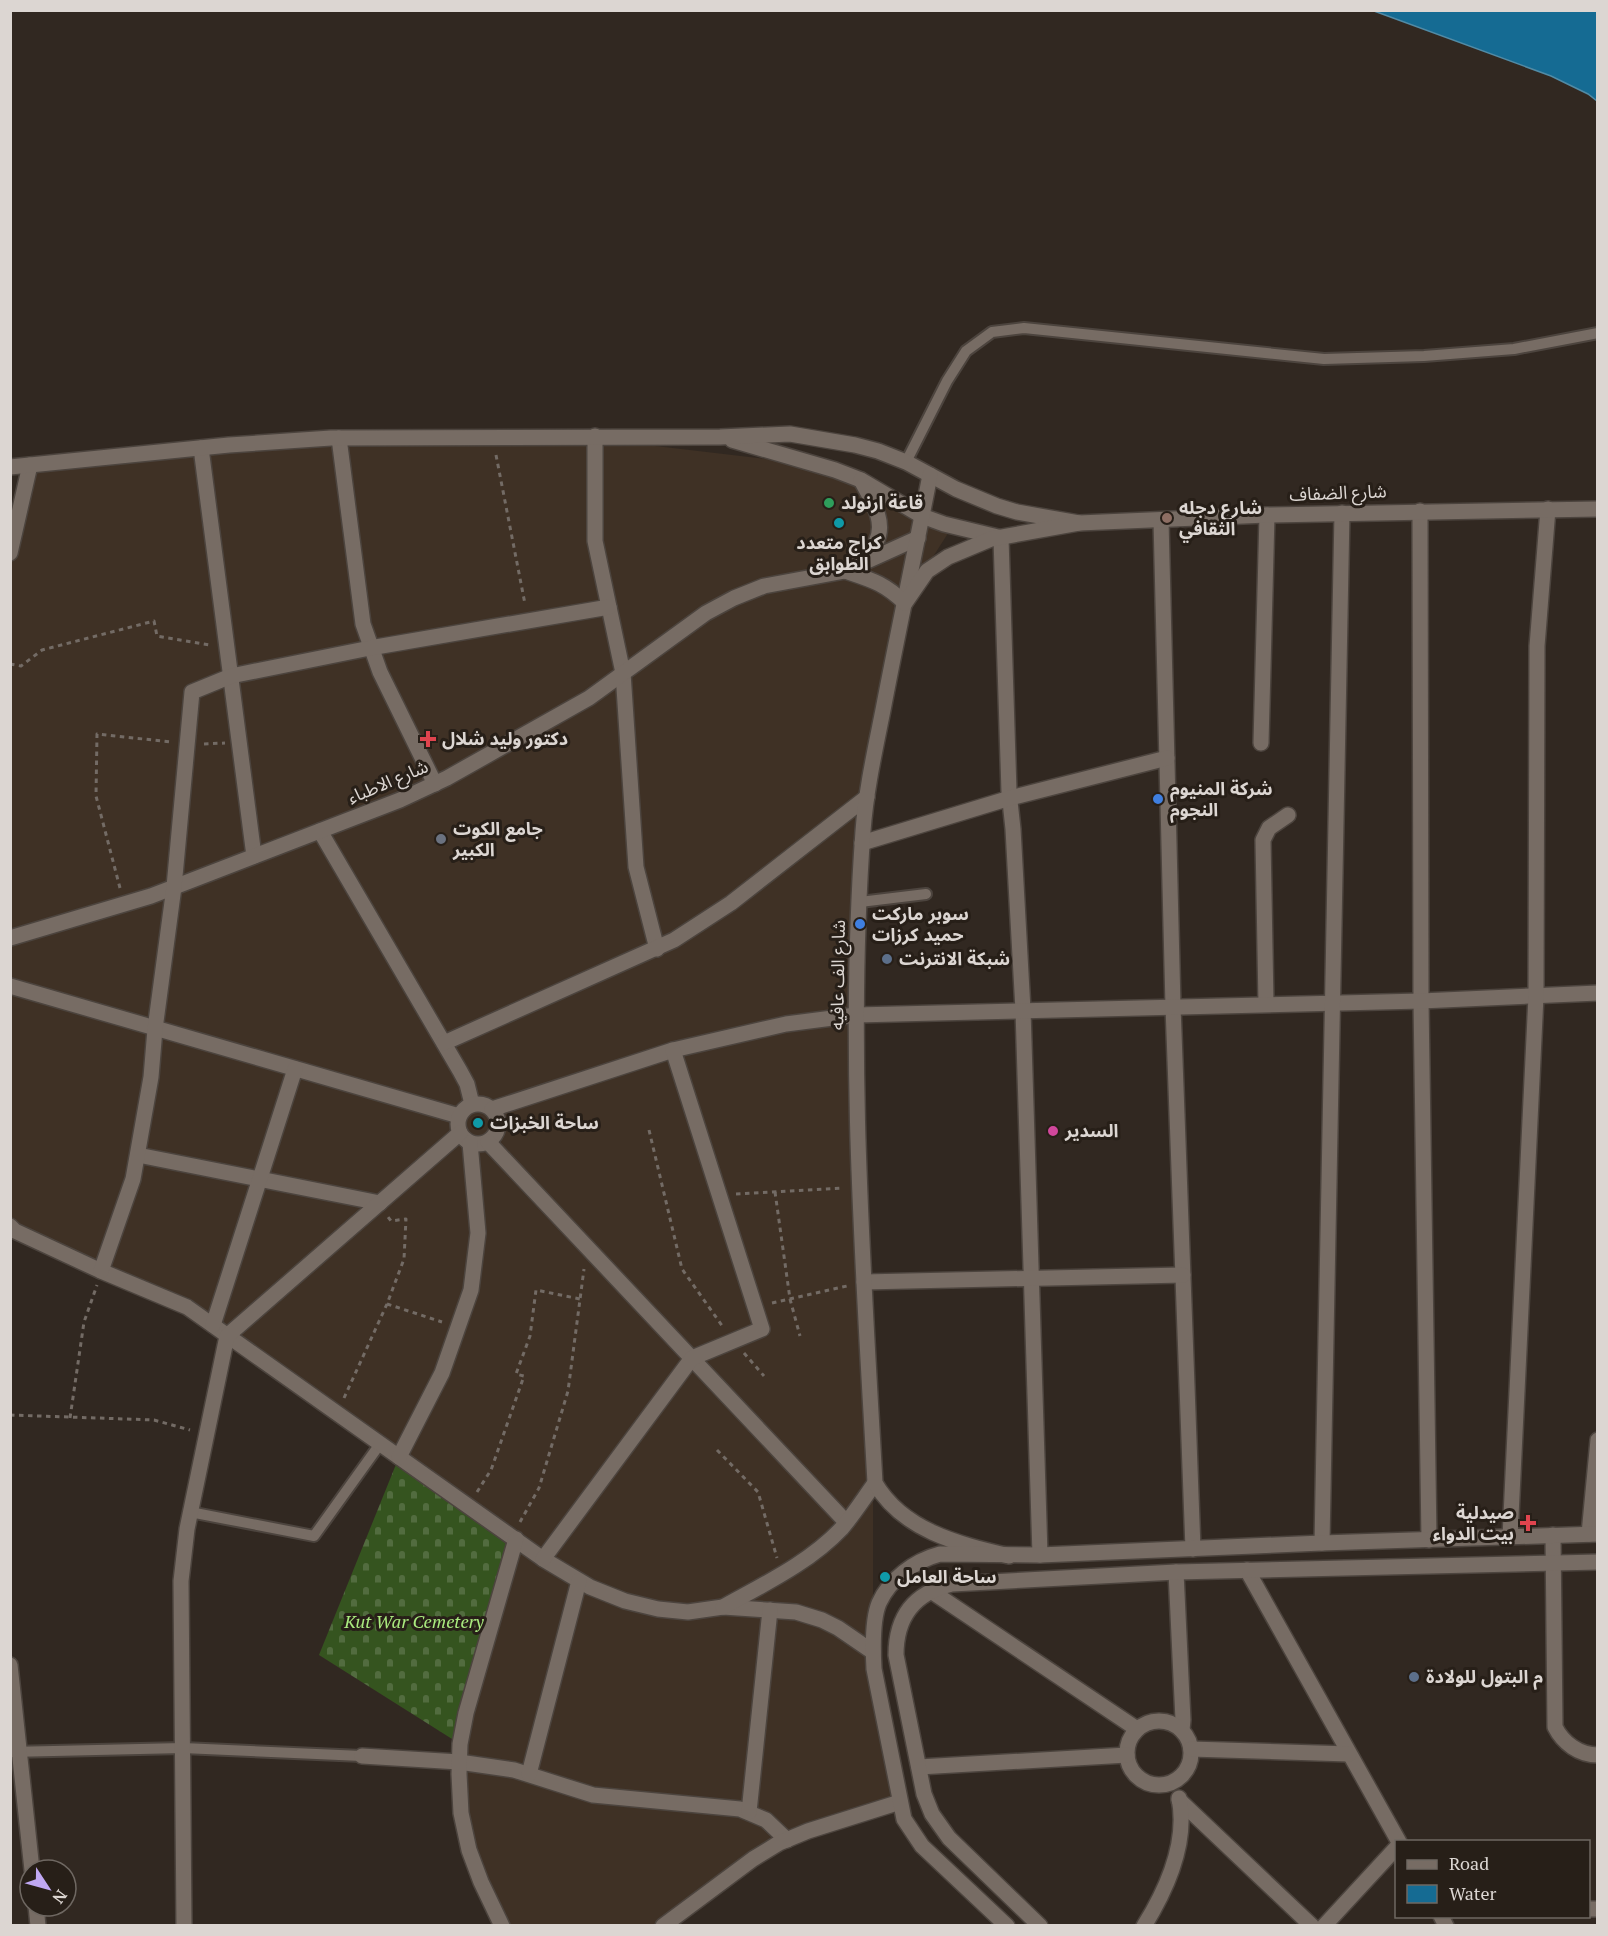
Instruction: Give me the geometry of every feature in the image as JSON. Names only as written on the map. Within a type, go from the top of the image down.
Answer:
[{"type":"street","points":[[10,467],[201,448],[339,438],[720,437],[790,434],[878,451],[997,506],[1017,512],[1079,523]]},
{"type":"street","points":[[595,436],[595,541],[623,673],[636,867],[657,949]]},
{"type":"street","points":[[720,437],[835,470],[861,480],[922,516],[944,524],[1001,538]]},
{"type":"street","points":[[339,438],[363,624],[380,672],[435,784]]},
{"type":"street","points":[[201,448],[254,856]]},
{"type":"street","points":[[10,553],[30,465]]},
{"type":"street","name":"شارع الف عافيه","points":[[875,1483],[860,1186],[856,1015],[862,843],[867,797],[930,475]]},
{"type":"street","points":[[845,571],[867,553],[876,542],[880,521],[861,480]]},
{"type":"street","points":[[1510,1537],[1536,996],[1537,657],[1548,509]]},
{"type":"street","name":"شارع الضفاف","points":[[1079,523],[1267,515],[1598,509]]},
{"type":"street","points":[[1420,511],[1421,1001],[1429,1540]]},
{"type":"street","points":[[1322,1543],[1342,513]]},
{"type":"street","points":[[1261,743],[1267,515]]},
{"type":"street","points":[[1161,520],[1173,1006],[1193,1549]]},
{"type":"street","points":[[845,571],[890,588],[905,603],[927,571],[948,557],[991,540],[1079,523]]},
{"type":"street","name":"شارع الاطباء","points":[[10,938],[174,887],[400,800],[435,784],[589,698],[706,613],[734,598],[764,586],[845,571],[918,538]]},
{"type":"street","points":[[1001,538],[1010,798],[1023,1010],[1040,1555]]},
{"type":"street","points":[[101,1271],[133,1179],[151,1077],[174,887],[192,692],[231,676],[370,648],[609,607]]},
{"type":"street","points":[[862,843],[1010,798],[1167,758]]},
{"type":"street","points":[[444,1043],[674,940],[731,903],[867,797]]},
{"type":"street","points":[[1266,1004],[1263,840],[1269,828],[1288,815]]},
{"type":"street","points":[[320,831],[467,1084],[472,1104]]},
{"type":"street","points":[[10,986],[459,1116]]},
{"type":"street","points":[[492,1109],[673,1050],[786,1024],[856,1015],[1421,1001],[1598,993]]},
{"type":"street","points":[[543,1559],[692,1358],[762,1329],[673,1050]]},
{"type":"street","points":[[213,1325],[295,1069]]},
{"type":"street","points":[[399,1457],[442,1373],[471,1290],[478,1233],[465,1138],[457,1126],[459,1116],[466,1107],[472,1104],[479,1103],[492,1109],[499,1121],[495,1135],[488,1142],[477,1144],[465,1138]]},
{"type":"street","points":[[184,1926],[181,1581],[190,1512],[227,1336],[380,1203],[465,1138]]},
{"type":"street","points":[[488,1142],[846,1522]]},
{"type":"street","points":[[138,1155],[380,1203]]},
{"type":"street","points":[[10,1226],[15,1231],[101,1271],[187,1307],[543,1559],[579,1581],[625,1601],[658,1609],[688,1612],[723,1607],[796,1612],[838,1628],[873,1652]]},
{"type":"street","points":[[864,1282],[1183,1275]]},
{"type":"street","points":[[1007,1926],[922,1846],[904,1819],[874,1670],[873,1652],[878,1605],[900,1575],[924,1558],[939,1554],[1009,1556],[1593,1534],[1598,1440]]},
{"type":"street","points":[[723,1607],[781,1575],[811,1555],[846,1522],[875,1483],[888,1503],[930,1532],[962,1545],[1009,1556]]},
{"type":"street","points":[[1553,1535],[1555,1727],[1558,1735],[1572,1747],[1587,1755],[1598,1755]]},
{"type":"street","points":[[502,1926],[469,1850],[461,1813],[459,1761],[466,1713],[514,1538]]},
{"type":"street","points":[[1041,1926],[941,1827],[924,1794],[896,1655],[896,1644],[906,1613],[931,1591],[952,1584],[1176,1572],[1598,1562]]},
{"type":"street","points":[[1247,1570],[1398,1840]]},
{"type":"street","points":[[1176,1572],[1182,1730]]},
{"type":"street","points":[[530,1774],[579,1581]]},
{"type":"street","points":[[931,1591],[1137,1729]]},
{"type":"street","points":[[749,1812],[770,1610]]},
{"type":"street","points":[[10,1665],[15,1752],[30,1858]]},
{"type":"street","points":[[1152,1721],[1163,1721],[1182,1730],[1191,1749],[1191,1760],[1187,1770],[1175,1781],[1160,1786],[1150,1785],[1140,1780],[1132,1772],[1127,1755],[1129,1742],[1137,1729],[1152,1721]]},
{"type":"street","points":[[1191,1749],[1349,1754]]},
{"type":"street","points":[[919,1767],[1127,1755]]},
{"type":"street","points":[[362,1756],[459,1761],[530,1774],[593,1795],[740,1809],[766,1820],[787,1840]]},
{"type":"street","points":[[1144,1926],[1162,1893],[1179,1846],[1182,1824],[1175,1781]]},
{"type":"street","points":[[1179,1800],[1311,1926]]},
{"type":"street","points":[[663,1926],[753,1859],[787,1840],[808,1831],[900,1802]]},
{"type":"street","points":[[1324,1926],[1395,1849]]},
{"type":"lane","points":[[906,462],[947,381],[966,351],[992,332],[1024,328],[1324,359],[1424,356],[1514,349],[1598,333]]},
{"type":"lane","points":[[860,902],[926,894]]},
{"type":"lane","points":[[190,1512],[314,1536],[380,1444]]},
{"type":"lane","points":[[15,1752],[183,1748],[362,1756]]},
{"type":"path","points":[[492,436],[528,621]]},
{"type":"path","points":[[10,664],[21,666],[42,650],[154,621],[157,636],[227,649]]},
{"type":"path","points":[[124,904],[96,796],[97,734],[188,744],[239,743]]},
{"type":"path","points":[[649,1130],[682,1269],[733,1341],[764,1376]]},
{"type":"path","points":[[719,1195],[860,1186]]},
{"type":"path","points":[[776,1192],[790,1299],[800,1336]]},
{"type":"path","points":[[337,1414],[387,1304],[404,1259],[406,1219],[391,1221],[380,1203]]},
{"type":"path","points":[[514,1538],[539,1488],[568,1391],[585,1265],[593,1253]]},
{"type":"path","points":[[70,1418],[84,1322],[101,1271]]},
{"type":"path","points":[[756,1307],[864,1282]]},
{"type":"path","points":[[468,1506],[491,1470],[524,1376],[516,1374],[530,1336],[536,1290],[580,1299]]},
{"type":"path","points":[[387,1304],[458,1328]]},
{"type":"path","points":[[10,1415],[154,1420],[206,1434]]},
{"type":"path","points":[[717,1450],[758,1492],[781,1575]]},
{"type":"shaded area","points":[[339,438],[613,441],[818,465],[952,527],[915,585],[867,797],[856,1015],[873,1447],[873,1652],[900,1810],[779,1843],[660,1925],[505,1925],[469,1850],[460,1744],[516,1539],[187,1307],[11,1231],[10,556],[30,465]]},
{"type":"green space","name":"Kut War Cemetery","points":[[399,1457],[516,1539],[460,1744],[319,1655]]},
{"type":"water","points":[[1374,11],[1597,11],[1597,101],[1588,94],[1551,76]]},
{"type":"place","name":"قاعة ارنولد","points":[[829,503]]},
{"type":"place","name":"شارع دجله الثقافي","points":[[1167,518]]},
{"type":"place","name":"كراج متعدد الطوابق","points":[[839,523]]},
{"type":"place","name":"دكتور وليد شلال","points":[[428,739]]},
{"type":"place","name":"شركة المنيوم النجوم","points":[[1158,799]]},
{"type":"place","name":"جامع الكوت الكبير","points":[[441,839]]},
{"type":"place","name":"سوبر ماركت حميد كرزات","points":[[860,924]]},
{"type":"place","name":"شبكة الانترنت","points":[[887,959]]},
{"type":"place","name":"ساحة الخبزات","points":[[478,1123]]},
{"type":"place","name":"السدير","points":[[1053,1131]]},
{"type":"place","name":"صيدلية بيت الدواء","points":[[1528,1523]]},
{"type":"place","name":"ساحة العامل","points":[[885,1577]]},
{"type":"place","name":"م البتول للولادة","points":[[1414,1677]]}]
